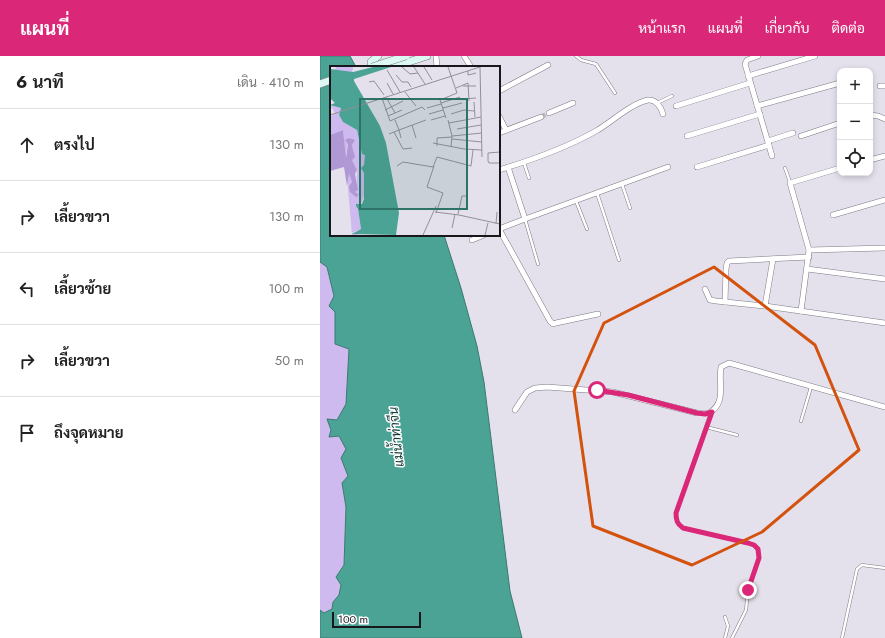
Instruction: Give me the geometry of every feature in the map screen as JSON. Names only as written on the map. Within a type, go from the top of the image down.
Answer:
[{"type":"main road","points":[[372,66],[371,62],[378,56]]},
{"type":"main road","points":[[375,66],[406,56]]},
{"type":"main road","points":[[397,66],[427,56]]},
{"type":"main road","points":[[320,84],[330,80]]},
{"type":"street","points":[[436,56],[437,66]]},
{"type":"street","points":[[464,56],[470,66]]},
{"type":"street","points":[[758,56],[747,60],[745,64],[772,156]]},
{"type":"street","points":[[748,76],[815,56]]},
{"type":"street","points":[[500,89],[548,65]]},
{"type":"street","points":[[676,106],[750,83]]},
{"type":"street","points":[[757,106],[837,84]]},
{"type":"street","points":[[500,170],[570,144],[596,131],[636,105],[651,100],[656,103],[663,114]]},
{"type":"street","points":[[549,113],[573,103]]},
{"type":"street","points":[[687,136],[760,114]]},
{"type":"street","points":[[873,115],[885,119]]},
{"type":"street","points":[[500,133],[541,117]]},
{"type":"street","points":[[500,118],[506,130]]},
{"type":"street","points":[[801,136],[837,125]]},
{"type":"street","points":[[697,167],[793,133]]},
{"type":"street","points":[[873,159],[885,156]]},
{"type":"street","points":[[508,167],[525,219]]},
{"type":"street","points":[[500,229],[668,167]]},
{"type":"street","points":[[801,311],[809,250],[790,183],[837,169]]},
{"type":"street","points":[[833,214],[885,200]]},
{"type":"street","points":[[500,231],[553,324],[598,314]]},
{"type":"street","points":[[472,240],[482,236]]},
{"type":"street","points":[[809,250],[885,248]]},
{"type":"street","points":[[725,302],[726,269],[729,261],[809,257]]},
{"type":"street","points":[[765,306],[772,259]]},
{"type":"street","points":[[807,269],[885,279]]},
{"type":"street","points":[[705,289],[710,300],[765,306],[885,323]]},
{"type":"street","points":[[515,410],[527,392],[535,388],[547,387],[613,392],[705,414],[712,412],[721,396],[722,389],[720,371],[721,367],[729,363],[885,407]]},
{"type":"lane","points":[[576,56],[581,60],[596,64],[615,94]]},
{"type":"lane","points":[[656,103],[672,96]]},
{"type":"lane","points":[[523,161],[529,178]]},
{"type":"lane","points":[[785,168],[790,183]]},
{"type":"lane","points":[[622,184],[630,208]]},
{"type":"lane","points":[[597,193],[619,260]]},
{"type":"lane","points":[[575,200],[587,229]]},
{"type":"lane","points":[[525,219],[538,264]]},
{"type":"lane","points":[[801,421],[812,386]]},
{"type":"lane","points":[[712,412],[677,508],[676,518],[678,524],[683,528],[748,543],[754,545],[758,549],[759,558],[748,590],[746,610],[732,638]]},
{"type":"lane","points":[[706,426],[737,435]]},
{"type":"lane","points":[[842,638],[857,569],[862,565],[885,568]]},
{"type":"lane","points":[[724,617],[728,626],[725,638]]},
{"type":"highlighted area","points":[[714,267],[815,345],[859,450],[762,532],[692,565],[593,526],[574,391],[604,323]]},
{"type":"shaded area","points":[[320,262],[327,267],[334,296],[335,344],[349,349],[346,404],[337,420],[328,420],[331,430],[339,436],[346,449],[341,458],[348,476],[342,483],[346,507],[344,565],[336,577],[341,585],[339,595],[333,602],[332,609],[324,613],[320,610]]},
{"type":"water","name":"แม่น้ำท่าจีน","points":[[320,56],[350,56],[355,66],[330,66],[330,236],[444,236],[477,346],[484,382],[510,591],[522,638],[320,638],[320,610],[324,613],[332,609],[333,602],[339,595],[341,585],[336,577],[344,565],[346,507],[342,483],[348,476],[341,458],[346,449],[339,436],[329,437],[331,430],[327,419],[337,420],[346,404],[349,349],[335,344],[335,312],[329,306],[334,296],[327,267],[320,262]]},
{"type":"tunnel","points":[[541,117],[549,113]]},
{"type":"route","points":[[597,390],[628,395],[697,413],[705,414],[712,412],[676,513],[676,518],[678,524],[683,528],[754,545],[758,549],[759,558],[748,590]]}]
